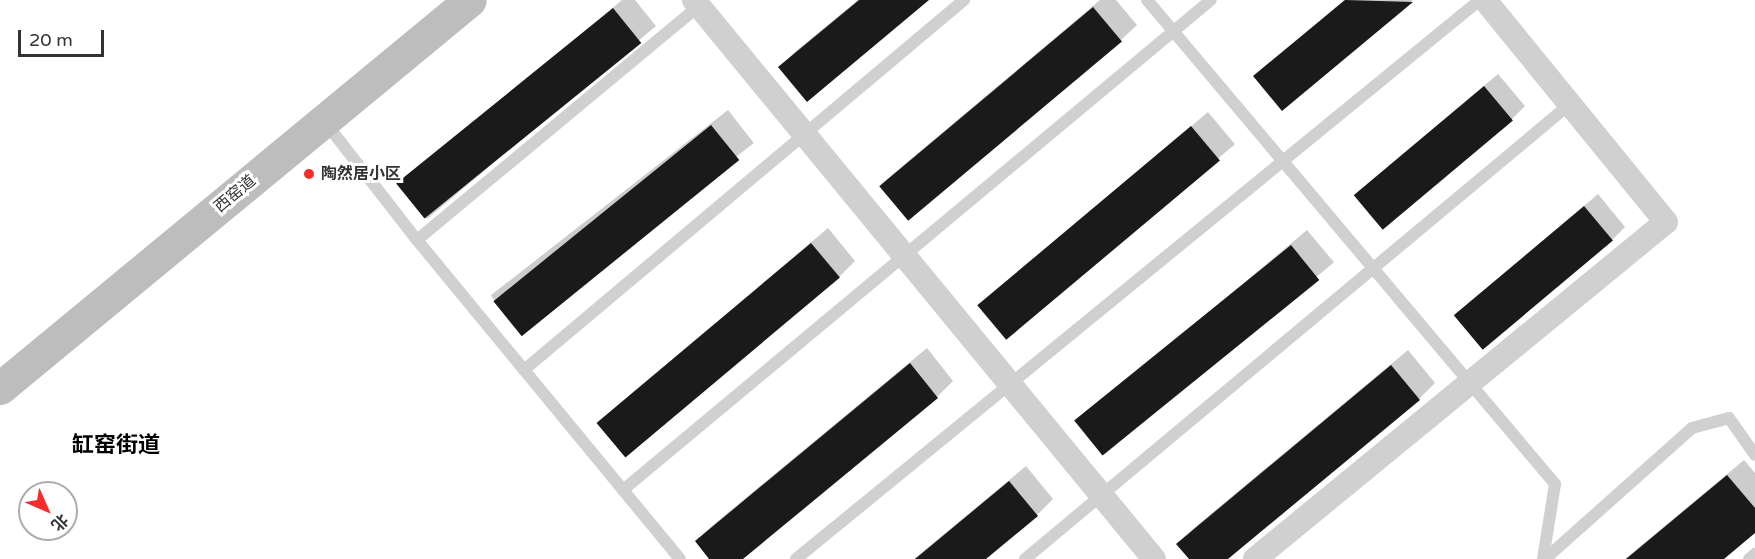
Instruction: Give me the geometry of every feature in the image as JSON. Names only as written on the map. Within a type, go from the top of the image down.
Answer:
[{"type":"street","name":"西窑道","points":[[0,388],[470,0]]},
{"type":"street","points":[[1255,559],[1666,222],[1485,0]]},
{"type":"street","points":[[699,2],[804,134],[1154,559]]},
{"type":"lane","points":[[524,370],[964,0]]},
{"type":"lane","points":[[1147,0],[1555,484],[1544,559]]},
{"type":"lane","points":[[623,490],[1211,0]]},
{"type":"lane","points":[[796,559],[1480,0]]},
{"type":"lane","points":[[417,240],[699,2]]},
{"type":"lane","points":[[1025,559],[1570,104]]},
{"type":"lane","points":[[324,120],[417,240],[680,559]]},
{"type":"lane","points":[[1544,559],[1692,428],[1729,418],[1755,455]]},
{"type":"lane","points":[[1749,559],[1755,554]]},
{"type":"building","points":[[859,0],[929,0],[807,102],[778,67]]},
{"type":"building","points":[[1345,0],[1413,2],[1282,111],[1253,76]]},
{"type":"building","points":[[1093,7],[1122,41],[908,221],[879,186]]},
{"type":"building","points":[[613,8],[641,43],[424,219],[396,184]]},
{"type":"building","points":[[1484,86],[1513,120],[1383,230],[1354,195]]},
{"type":"building","points":[[711,125],[739,160],[522,336],[493,301]]},
{"type":"building","points":[[1191,126],[1220,160],[1006,340],[977,305]]},
{"type":"building","points":[[1584,206],[1613,240],[1483,350],[1454,315]]},
{"type":"building","points":[[811,243],[840,277],[625,457],[597,423]]},
{"type":"building","points":[[1291,245],[1319,280],[1102,456],[1074,421]]},
{"type":"building","points":[[910,363],[938,398],[743,559],[709,559],[695,541]]},
{"type":"building","points":[[1391,365],[1420,400],[1228,559],[1189,559],[1176,544]]},
{"type":"building","points":[[1727,475],[1755,508],[1755,533],[1724,559],[1626,559]]},
{"type":"building","points":[[1009,481],[1038,516],[986,559],[915,559]]},
{"type":"place","name":"陶然居小区","points":[[309,174]]},
{"type":"district","name":"缸窑街道","points":[[116,446]]}]
